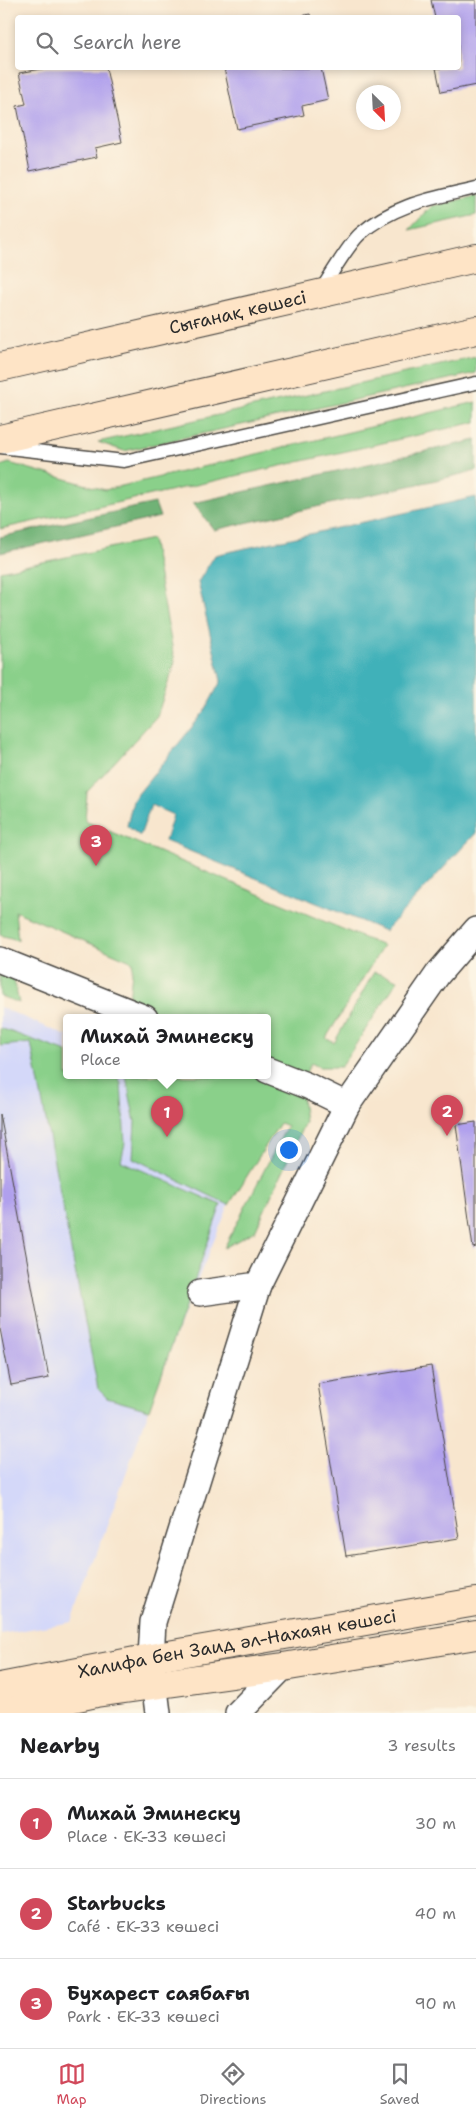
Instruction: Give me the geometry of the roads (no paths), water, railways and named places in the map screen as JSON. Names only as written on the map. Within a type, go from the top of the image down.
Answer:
[{"type":"main road","name":"Сығанақ көшесі","points":[[0,367],[476,258]]},
{"type":"main road","points":[[0,439],[476,330]]},
{"type":"main road","name":"Халифа бен Заид әл-Нахаян көшесі","points":[[0,1687],[151,1658],[476,1602]]},
{"type":"main road","name":"Халифа бен Заид әл-Нахаян көшесі","points":[[4,1713],[96,1693],[283,1667],[476,1635]]},
{"type":"street","points":[[158,1713],[151,1658],[153,1622],[258,1285],[347,1105],[438,974],[476,930]]},
{"type":"street","points":[[0,960],[135,1014]]},
{"type":"street","points":[[271,1072],[308,1086],[347,1105]]},
{"type":"street","points":[[200,1293],[258,1285]]},
{"type":"street","points":[[238,1713],[283,1667]]},
{"type":"lane","points":[[318,294],[359,235],[381,218],[408,204],[476,188]]},
{"type":"lane","points":[[0,447],[124,461],[476,383]]},
{"type":"water","points":[[476,497],[476,833],[385,931],[165,841],[173,815],[151,805],[140,836],[127,826],[133,800],[204,712],[221,681],[198,582],[215,555]]},
{"type":"place","name":"Бухарест саябағы","points":[[96,866]]},
{"type":"place","name":"Starbucks","points":[[447,1136]]},
{"type":"place","name":"Михай Эминеску","points":[[167,1137]]}]
